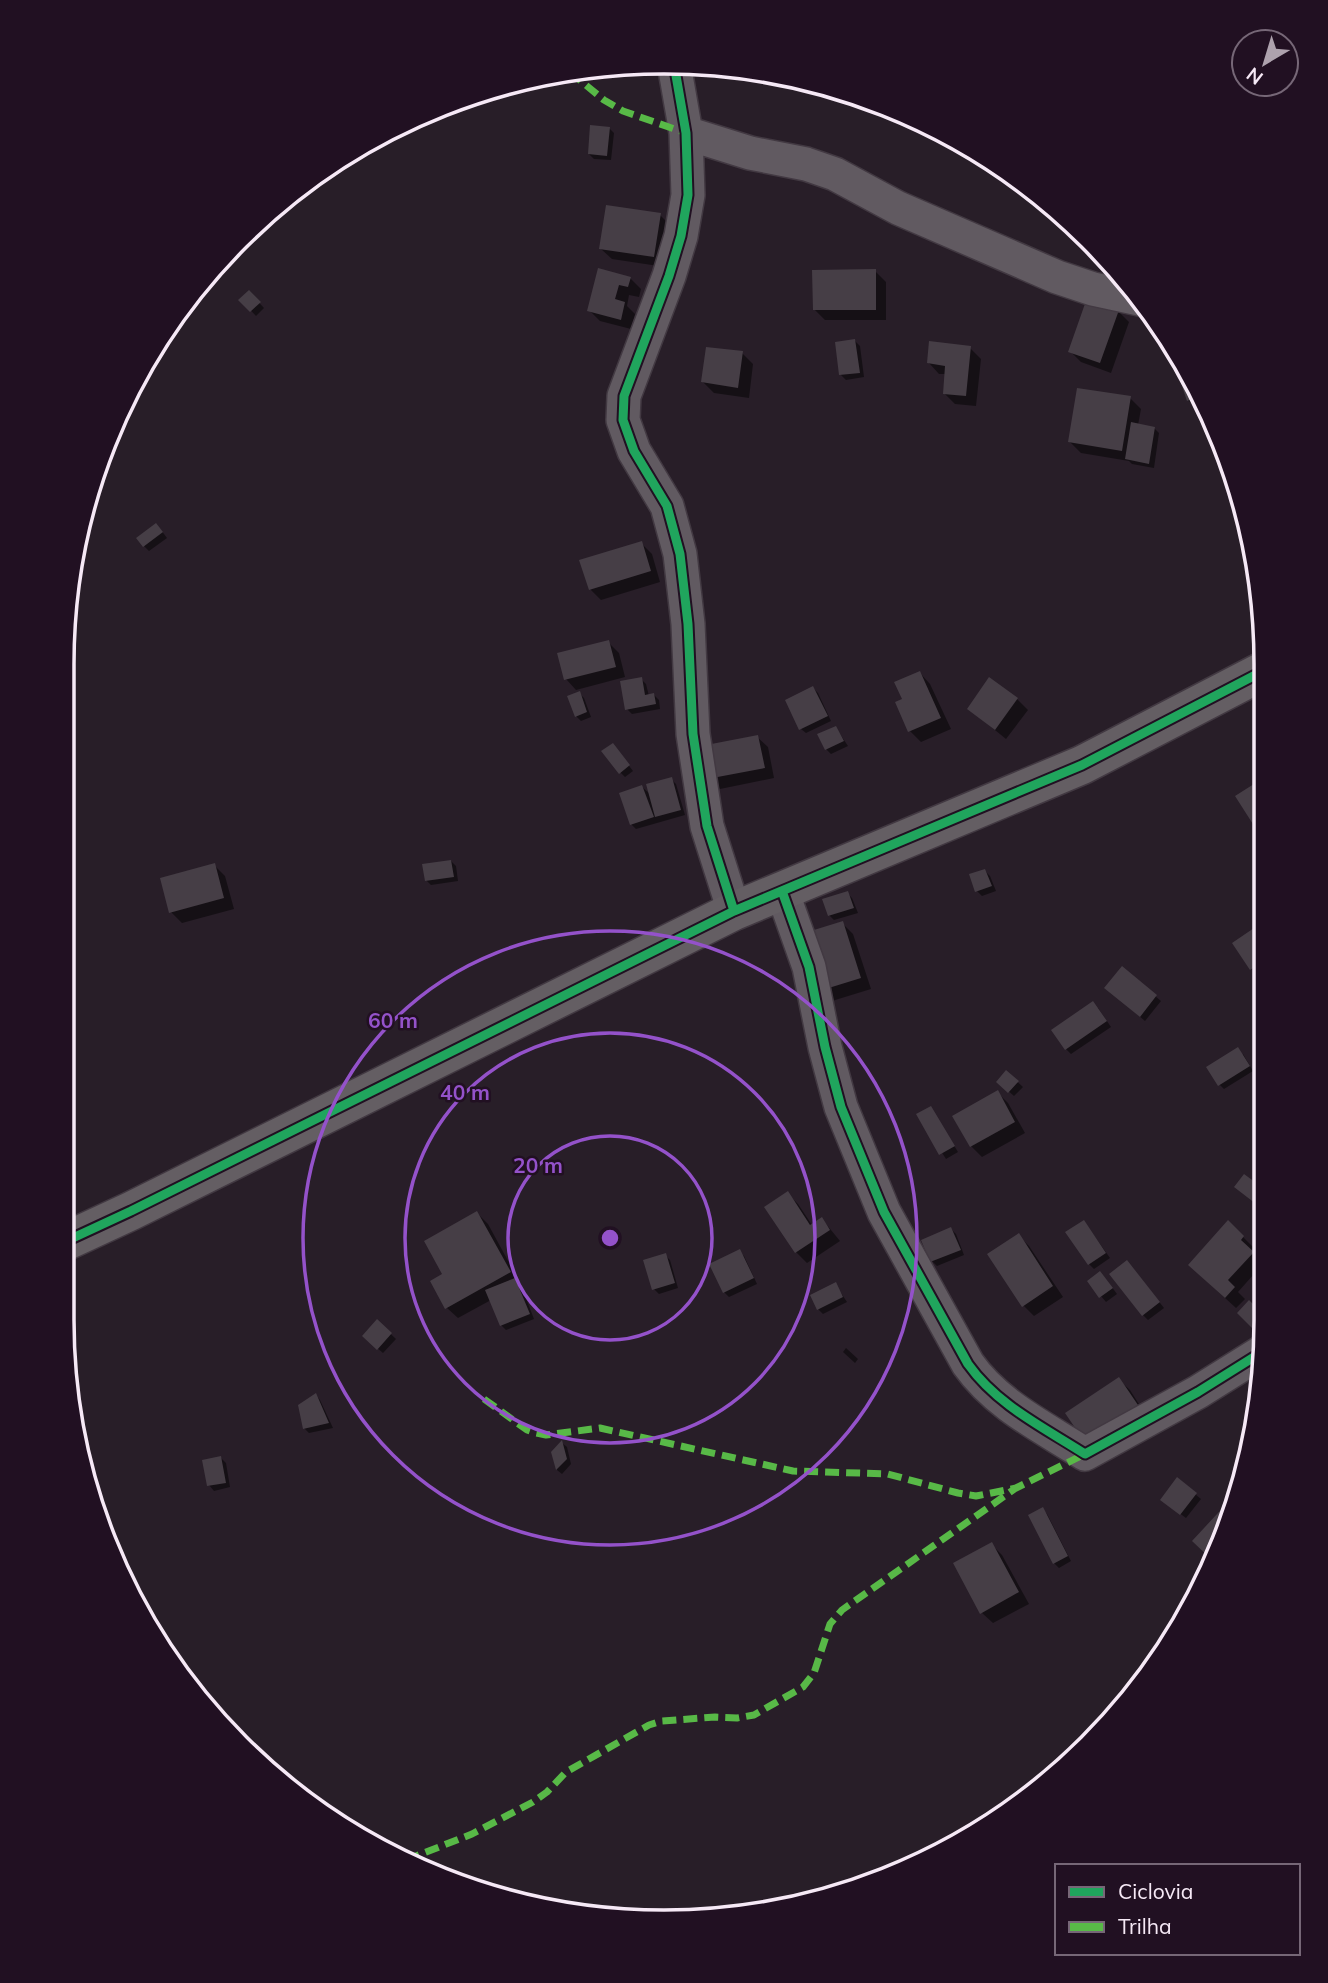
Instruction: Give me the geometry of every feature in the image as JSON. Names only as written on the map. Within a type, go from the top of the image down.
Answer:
[{"type":"street","points":[[676,74],[686,133],[688,195],[681,236],[669,276],[624,396],[623,420],[634,451],[667,506],[680,554],[688,624],[693,734],[708,826],[734,911]]},
{"type":"street","points":[[686,133],[826,170],[909,213],[1057,277],[1125,296]]},
{"type":"street","points":[[74,1237],[734,911],[1082,765],[1254,676]]},
{"type":"street","points":[[782,891],[809,967],[825,1047],[846,1120],[884,1212],[968,1364],[981,1382],[1004,1403],[1085,1454],[1198,1392],[1253,1358]]},
{"type":"building","points":[[590,125],[610,127],[607,156],[588,154]]},
{"type":"building","points":[[606,205],[661,213],[654,257],[599,249]]},
{"type":"building","points":[[598,268],[631,277],[628,287],[619,285],[615,299],[625,302],[621,320],[587,311]]},
{"type":"building","points":[[876,269],[876,310],[813,310],[812,270]]},
{"type":"building","points":[[249,290],[261,302],[250,312],[238,300]]},
{"type":"building","points":[[1087,298],[1119,310],[1100,363],[1068,352]]},
{"type":"building","points":[[855,339],[860,373],[839,375],[835,342]]},
{"type":"building","points":[[929,341],[971,346],[966,396],[943,394],[945,366],[927,363]]},
{"type":"building","points":[[706,347],[743,351],[738,388],[701,382]]},
{"type":"building","points":[[1178,375],[1192,399],[1187,401]]},
{"type":"building","points":[[1077,388],[1131,396],[1122,451],[1068,442]]},
{"type":"building","points":[[1131,422],[1155,427],[1149,464],[1125,459]]},
{"type":"building","points":[[156,523],[163,532],[143,547],[136,538]]},
{"type":"building","points":[[642,541],[651,571],[589,590],[579,560]]},
{"type":"building","points":[[609,640],[616,667],[564,680],[557,653]]},
{"type":"building","points":[[920,671],[941,718],[908,732],[895,702],[902,699],[894,682]]},
{"type":"building","points":[[642,677],[645,695],[654,693],[656,704],[625,710],[620,681]]},
{"type":"building","points":[[989,677],[1018,698],[995,730],[967,709]]},
{"type":"building","points":[[813,686],[828,716],[799,730],[785,700]]},
{"type":"building","points":[[580,691],[587,712],[575,717],[567,696]]},
{"type":"building","points":[[836,726],[844,741],[825,750],[817,734]]},
{"type":"building","points":[[758,735],[765,768],[707,779],[701,746]]},
{"type":"building","points":[[613,743],[630,765],[619,774],[601,751]]},
{"type":"building","points":[[672,777],[681,810],[655,817],[646,784]]},
{"type":"building","points":[[1254,784],[1254,826],[1235,796]]},
{"type":"building","points":[[642,785],[654,817],[630,825],[619,793]]},
{"type":"building","points":[[451,860],[454,877],[425,881],[422,864]]},
{"type":"building","points":[[215,863],[224,898],[169,913],[160,878]]},
{"type":"building","points":[[985,869],[992,886],[975,892],[969,874]]},
{"type":"building","points":[[848,891],[854,908],[828,916],[822,899]]},
{"type":"building","points":[[843,921],[861,978],[819,991],[801,934]]},
{"type":"building","points":[[1254,928],[1254,967],[1250,970],[1232,943]]},
{"type":"building","points":[[1122,966],[1157,995],[1140,1017],[1104,988]]},
{"type":"building","points":[[1093,1001],[1107,1021],[1065,1050],[1051,1030]]},
{"type":"building","points":[[1238,1047],[1250,1066],[1218,1086],[1206,1067]]},
{"type":"building","points":[[1006,1070],[1019,1081],[1008,1093],[996,1082]]},
{"type":"building","points":[[998,1090],[1015,1122],[970,1147],[952,1116]]},
{"type":"building","points":[[931,1106],[955,1146],[939,1155],[916,1114]]},
{"type":"building","points":[[1244,1174],[1254,1181],[1254,1202],[1234,1187]]},
{"type":"building","points":[[788,1191],[810,1225],[822,1217],[830,1230],[795,1253],[764,1207]]},
{"type":"building","points":[[477,1211],[511,1272],[445,1309],[430,1281],[442,1274],[424,1241]]},
{"type":"building","points":[[1084,1220],[1106,1253],[1088,1265],[1065,1232]]},
{"type":"building","points":[[1228,1220],[1244,1236],[1241,1240],[1254,1252],[1228,1280],[1235,1287],[1225,1298],[1188,1265]]},
{"type":"building","points":[[951,1227],[961,1250],[930,1262],[921,1240]]},
{"type":"building","points":[[1019,1233],[1053,1286],[1022,1307],[987,1254]]},
{"type":"building","points":[[740,1249],[754,1278],[723,1293],[709,1264]]},
{"type":"building","points":[[666,1253],[675,1283],[652,1290],[643,1260]]},
{"type":"building","points":[[1127,1260],[1160,1302],[1142,1316],[1109,1274]]},
{"type":"building","points":[[1100,1271],[1113,1288],[1099,1298],[1087,1281]]},
{"type":"building","points":[[515,1278],[530,1314],[500,1326],[485,1290]]},
{"type":"building","points":[[836,1282],[843,1297],[817,1310],[810,1295]]},
{"type":"building","points":[[1249,1300],[1254,1305],[1254,1330],[1237,1313]]},
{"type":"building","points":[[377,1319],[392,1333],[377,1350],[362,1336]]},
{"type":"building","points":[[1119,1377],[1138,1405],[1084,1441],[1065,1413]]},
{"type":"building","points":[[316,1393],[329,1423],[303,1429],[298,1405]]},
{"type":"building","points":[[562,1440],[567,1459],[556,1470],[551,1452]]},
{"type":"building","points":[[221,1456],[226,1483],[207,1486],[202,1460]]},
{"type":"building","points":[[1177,1477],[1197,1493],[1180,1515],[1160,1500]]},
{"type":"building","points":[[1043,1507],[1068,1556],[1053,1564],[1028,1515]]},
{"type":"building","points":[[1224,1507],[1206,1554],[1192,1541]]},
{"type":"building","points":[[992,1542],[1019,1592],[980,1614],[953,1563]]},
{"type":"marked path","points":[[580,80],[604,100],[623,111],[686,133]]},
{"type":"marked path","points":[[484,1399],[527,1430],[546,1435],[600,1428],[793,1471],[888,1474],[976,1496],[1016,1488],[1085,1454]]},
{"type":"marked path","points":[[417,1856],[472,1834],[533,1802],[566,1772],[649,1725],[662,1721],[754,1715],[803,1687],[814,1673],[830,1624],[842,1610],[1016,1488]]},
{"type":"cycle path","points":[[676,74],[686,133],[688,195],[681,236],[669,276],[624,396],[623,420],[634,451],[667,506],[680,554],[688,624],[693,734],[707,826],[734,911]]},
{"type":"cycle path","points":[[74,1237],[734,911],[1082,765],[1254,676]]},
{"type":"cycle path","points":[[782,891],[809,967],[825,1047],[841,1107],[884,1212],[968,1364],[993,1392],[1085,1454],[1198,1392],[1253,1358]]}]
